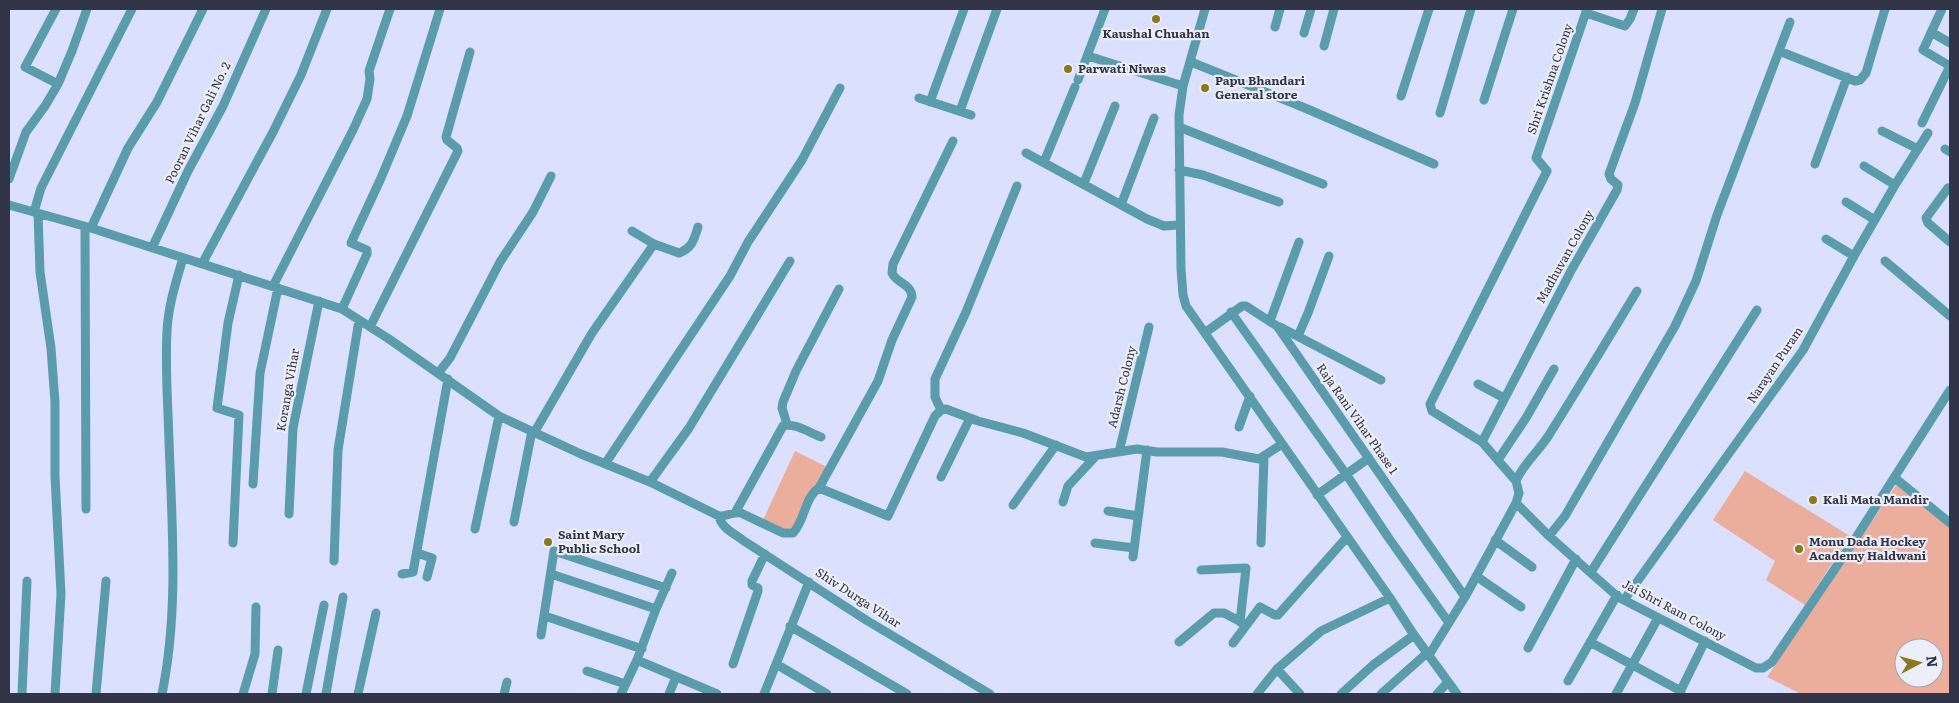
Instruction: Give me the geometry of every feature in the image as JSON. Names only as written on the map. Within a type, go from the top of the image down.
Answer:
[{"type":"street","points":[[56,9],[25,67],[58,84]]},
{"type":"street","points":[[9,179],[26,132],[58,84],[87,9]]},
{"type":"street","points":[[55,694],[61,594],[55,476],[55,402],[51,348],[40,272],[36,212],[41,188],[132,9]]},
{"type":"street","points":[[86,509],[88,228],[128,148],[157,102],[203,9]]},
{"type":"street","name":"Pooran Vihar Gali No. 2","points":[[152,248],[188,171],[223,106],[266,9]]},
{"type":"street","points":[[202,264],[274,132],[301,75],[327,9]]},
{"type":"street","points":[[252,484],[260,374],[276,287],[367,98],[370,79],[369,71],[390,9]]},
{"type":"street","points":[[342,309],[367,254],[367,250],[351,242],[407,116],[440,9]]},
{"type":"street","points":[[930,102],[964,9]]},
{"type":"street","points":[[960,112],[997,9]]},
{"type":"street","points":[[1044,162],[1077,84],[1105,9]]},
{"type":"street","points":[[1205,9],[1183,86],[1179,108],[1179,170],[1176,225],[1183,295],[1186,306],[1206,332],[1414,635],[1457,694]]},
{"type":"street","points":[[1275,27],[1280,9]]},
{"type":"street","points":[[1304,33],[1311,9]]},
{"type":"street","points":[[1324,46],[1334,9]]},
{"type":"street","points":[[1402,96],[1429,9]]},
{"type":"street","points":[[1440,113],[1471,9]]},
{"type":"street","points":[[1484,100],[1513,9]]},
{"type":"street","points":[[1587,11],[1625,26],[1634,9]]},
{"type":"street","name":"Madhuvan Colony","points":[[1482,442],[1572,269],[1617,190],[1618,185],[1611,179],[1609,174],[1635,103],[1662,9]]},
{"type":"street","points":[[1779,51],[1855,81],[1860,80],[1866,73],[1885,9]]},
{"type":"street","points":[[1922,123],[1950,66],[1922,50],[1942,9]]},
{"type":"street","name":"Shri Krishna Colony","points":[[1482,442],[1432,411],[1430,404],[1547,171],[1536,158],[1587,11]]},
{"type":"street","points":[[1549,536],[1565,516],[1675,326],[1696,281],[1717,215],[1790,22]]},
{"type":"street","points":[[1931,32],[1950,42]]},
{"type":"street","points":[[370,327],[458,151],[446,137],[470,52]]},
{"type":"street","points":[[1088,56],[1183,86]]},
{"type":"street","points":[[1191,62],[1314,112],[1434,164]]},
{"type":"street","points":[[1815,164],[1847,77]]},
{"type":"street","points":[[605,464],[730,276],[748,242],[802,160],[840,88]]},
{"type":"street","points":[[919,98],[971,115]]},
{"type":"street","points":[[1084,183],[1114,106]]},
{"type":"street","points":[[1121,205],[1154,118]]},
{"type":"street","points":[[1179,128],[1323,184]]},
{"type":"street","points":[[1882,131],[1918,149]]},
{"type":"street","name":"Narayan Puram","points":[[1568,681],[1590,642],[1621,598],[1803,350],[1854,256],[1928,133]]},
{"type":"street","points":[[735,512],[783,533],[793,534],[797,530],[809,502],[819,488],[878,381],[892,340],[912,297],[912,291],[908,286],[895,278],[892,273],[894,264],[953,141]]},
{"type":"street","points":[[1026,153],[1084,183],[1121,205],[1164,226],[1176,225]]},
{"type":"street","points":[[1864,166],[1895,185]]},
{"type":"street","points":[[1179,170],[1203,175],[1279,202]]},
{"type":"street","points":[[439,372],[450,358],[500,262],[533,212],[551,176]]},
{"type":"street","points":[[941,410],[935,397],[935,379],[966,312],[1017,186]]},
{"type":"street","points":[[1948,188],[1926,218],[1928,223],[1950,242]]},
{"type":"street","points":[[1846,202],[1875,220]]},
{"type":"street","points":[[9,205],[88,228],[342,309],[439,372],[499,416],[605,464],[650,482],[719,516],[725,517],[735,512],[778,433],[787,424]]},
{"type":"street","points":[[632,232],[654,244],[679,253],[693,244],[698,227]]},
{"type":"street","points":[[1826,239],[1854,256]]},
{"type":"street","points":[[1299,242],[1274,323],[1381,380]]},
{"type":"street","points":[[514,522],[533,432],[592,333],[654,244]]},
{"type":"street","points":[[1298,336],[1329,256]]},
{"type":"street","points":[[162,694],[170,638],[174,583],[167,390],[167,330],[173,293],[183,258]]},
{"type":"street","points":[[650,482],[689,428],[790,261]]},
{"type":"street","points":[[1886,261],[1950,316]]},
{"type":"street","points":[[233,543],[239,415],[218,408],[228,323],[239,276]]},
{"type":"street","points":[[820,438],[787,424],[782,408],[796,371],[839,289]]},
{"type":"street","points":[[1516,481],[1520,472],[1543,444],[1637,291]]},
{"type":"street","name":"Koranga Vihar","points":[[289,514],[293,428],[319,301]]},
{"type":"street","name":"Raja Rani Vihar Phase 1","points":[[1231,312],[1246,306],[1274,323],[1464,597]]},
{"type":"street","points":[[1591,572],[1757,310]]},
{"type":"street","points":[[1206,332],[1231,312],[1346,474],[1448,623]]},
{"type":"street","points":[[334,561],[338,450],[359,320]]},
{"type":"street","name":"Adarsh Colony","points":[[1119,452],[1150,327]]},
{"type":"street","points":[[1498,460],[1514,439],[1554,369]]},
{"type":"street","points":[[402,574],[413,572],[448,379]]},
{"type":"street","points":[[1478,384],[1504,398]]},
{"type":"street","name":"Jai Shri Ram Colony","points":[[1516,503],[1549,536],[1621,598],[1756,668],[1763,668],[1772,662],[1895,478],[1949,393]]},
{"type":"street","points":[[1239,427],[1250,396]]},
{"type":"street","points":[[819,488],[824,488],[888,516],[935,416],[941,410],[946,409],[970,418],[1004,426],[1081,455],[1095,457],[1137,449],[1166,452],[1216,452],[1254,459],[1264,457],[1282,444]]},
{"type":"street","points":[[475,529],[499,416]]},
{"type":"street","points":[[941,477],[970,418]]},
{"type":"street","points":[[1381,694],[1428,654],[1464,597],[1516,503],[1519,493],[1516,481],[1482,442]]},
{"type":"street","points":[[1013,505],[1056,445]]},
{"type":"street","points":[[1095,543],[1134,553],[1146,450]]},
{"type":"street","points":[[1063,502],[1068,486],[1095,457]]},
{"type":"street","points":[[1261,543],[1264,457]]},
{"type":"street","points":[[1317,495],[1369,458]]},
{"type":"street","points":[[1895,478],[1950,523]]},
{"type":"street","points":[[1108,511],[1138,516]]},
{"type":"street","name":"Shiv Durga Vihar","points":[[719,516],[725,527],[764,554],[866,620],[990,694]]},
{"type":"street","points":[[1233,643],[1243,623],[1260,607],[1278,615],[1347,537]]},
{"type":"street","points":[[1495,540],[1532,567]]},
{"type":"street","points":[[541,635],[554,551],[666,588]]},
{"type":"street","points":[[416,553],[432,558],[427,577]]},
{"type":"street","points":[[733,664],[758,591],[758,588],[752,585],[752,581],[764,554]]},
{"type":"street","points":[[1528,648],[1576,560]]},
{"type":"street","points":[[1201,570],[1246,568],[1243,623]]},
{"type":"street","points":[[621,694],[642,649],[656,609],[672,573]]},
{"type":"street","points":[[551,574],[656,609]]},
{"type":"street","points":[[1476,576],[1521,607]]},
{"type":"street","points":[[22,694],[27,581]]},
{"type":"street","points":[[96,694],[106,581]]},
{"type":"street","points":[[764,694],[809,582]]},
{"type":"street","points":[[326,694],[344,596]]},
{"type":"street","points":[[1257,694],[1277,669],[1321,631],[1390,598]]},
{"type":"street","points":[[306,694],[324,605]]},
{"type":"street","points":[[243,694],[254,654],[256,607]]},
{"type":"street","points":[[1179,642],[1214,613],[1224,612],[1243,623]]},
{"type":"street","points":[[358,694],[376,613]]},
{"type":"street","points":[[544,616],[642,649]]},
{"type":"street","points":[[1616,694],[1658,618]]},
{"type":"street","points":[[790,626],[907,694]]},
{"type":"street","points":[[1341,694],[1373,665],[1414,635]]},
{"type":"street","points":[[1590,642],[1680,693],[1705,641]]},
{"type":"street","points":[[272,694],[278,650]]},
{"type":"street","points":[[637,660],[717,694]]},
{"type":"street","points":[[776,664],[827,694]]},
{"type":"street","points":[[1277,669],[1300,694]]},
{"type":"street","points":[[587,671],[625,684]]},
{"type":"street","points":[[669,694],[676,677]]},
{"type":"street","points":[[504,694],[507,682]]},
{"type":"street","points":[[1437,694],[1448,682]]},
{"type":"shaded area","points":[[795,451],[827,467],[794,528],[784,530],[763,520]]},
{"type":"shaded area","name":"Monu Dada Hockey Academy Haldwani","points":[[1745,471],[1850,536],[1805,605],[1766,580],[1775,561],[1713,520]]},
{"type":"shaded area","points":[[1897,484],[1950,526],[1950,694],[1801,694],[1767,677]]},
{"type":"place","name":"Kaushal Chuahan","points":[[1156,19]]},
{"type":"place","name":"Parwati Niwas","points":[[1068,69]]},
{"type":"place","name":"Papu Bhandari General store","points":[[1205,88]]},
{"type":"place","name":"Kali Mata Mandir","points":[[1813,500]]},
{"type":"place","name":"Saint Mary Public School","points":[[548,542]]},
{"type":"place","name":"Monu Dada Hockey Academy Haldwani","points":[[1799,549]]}]
